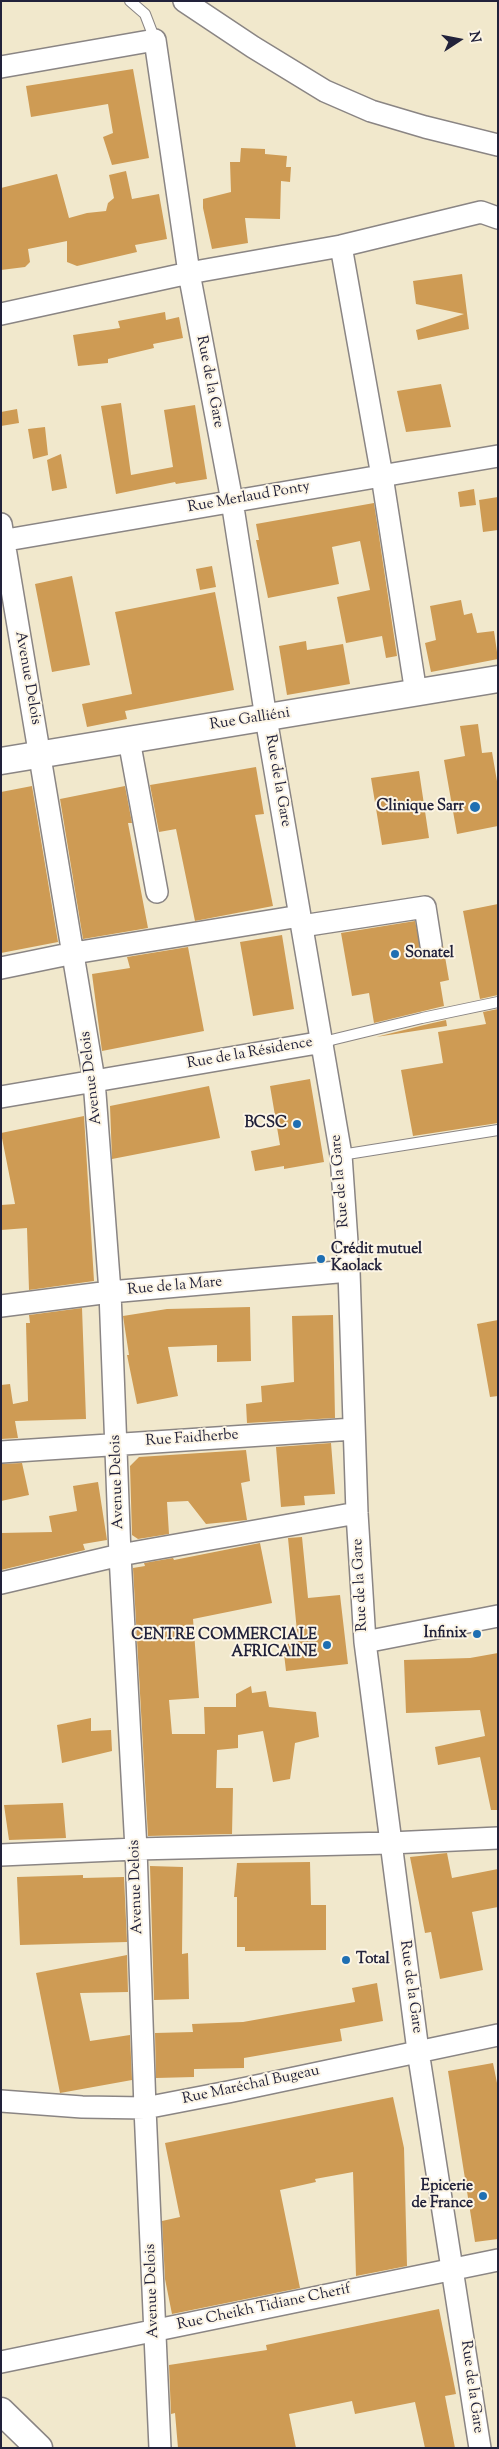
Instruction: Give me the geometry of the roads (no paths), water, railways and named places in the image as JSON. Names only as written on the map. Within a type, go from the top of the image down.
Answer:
[{"type":"street","points":[[184,1],[253,47],[325,91],[372,111],[425,127],[498,144]]},
{"type":"street","points":[[1,66],[156,40]]},
{"type":"street","name":"Rue de la Gare","points":[[156,40],[189,273],[232,501],[266,718],[341,1155],[349,1272],[357,1512],[365,1642],[418,2050],[454,2269],[480,2448]]},
{"type":"street","points":[[1,314],[189,273],[341,246],[480,212],[498,218]]},
{"type":"street","points":[[341,246],[382,476],[416,693]]},
{"type":"street","name":"Rue Merlaud Ponty","points":[[2,535],[232,501],[498,456]]},
{"type":"street","name":"Avenue Delois","points":[[2,535],[94,1080],[110,1292],[120,1555],[136,1849],[160,2448]]},
{"type":"street","name":"Rue Galliéni","points":[[1,761],[498,680]]},
{"type":"street","points":[[129,740],[157,892]]},
{"type":"street","points":[[1,968],[74,953],[301,921],[425,907],[431,945]]},
{"type":"street","name":"Rue de la Résidence","points":[[1,1097],[323,1042]]},
{"type":"street","name":"Rue de la Mare","points":[[1,1306],[110,1292],[349,1272]]},
{"type":"street","name":"Rue Faidherbe","points":[[1,1452],[354,1429]]},
{"type":"street","points":[[1,1583],[120,1555],[357,1512]]},
{"type":"street","points":[[365,1642],[498,1616]]},
{"type":"street","points":[[1,1855],[498,1838]]},
{"type":"street","name":"Rue Maréchal Bugeau","points":[[1,2101],[82,2107],[145,2108],[228,2092],[418,2050],[498,2035]]},
{"type":"street","name":"Rue Cheikh Tidiane Cherif","points":[[1,2362],[498,2260]]},
{"type":"street","points":[[1,2411],[39,2448]]},
{"type":"lane","points":[[130,1],[145,14],[156,40]]},
{"type":"lane","name":"Rue de la Résidence","points":[[323,1042],[498,1002]]},
{"type":"lane","points":[[341,1155],[498,1130]]},
{"type":"place","name":"Clinique Sarr","points":[[475,807]]},
{"type":"place","name":"Sonatel","points":[[395,954]]},
{"type":"place","name":"BCSC","points":[[297,1124]]},
{"type":"place","name":"Crédit mutuel Kaolack","points":[[321,1259]]},
{"type":"place","name":"Infinix","points":[[477,1634]]},
{"type":"place","name":"CENTRE COMMERCIALE AFRICAINE","points":[[327,1645]]},
{"type":"place","name":"Total","points":[[346,1960]]},
{"type":"place","name":"Epicerie de France","points":[[483,2196]]}]
